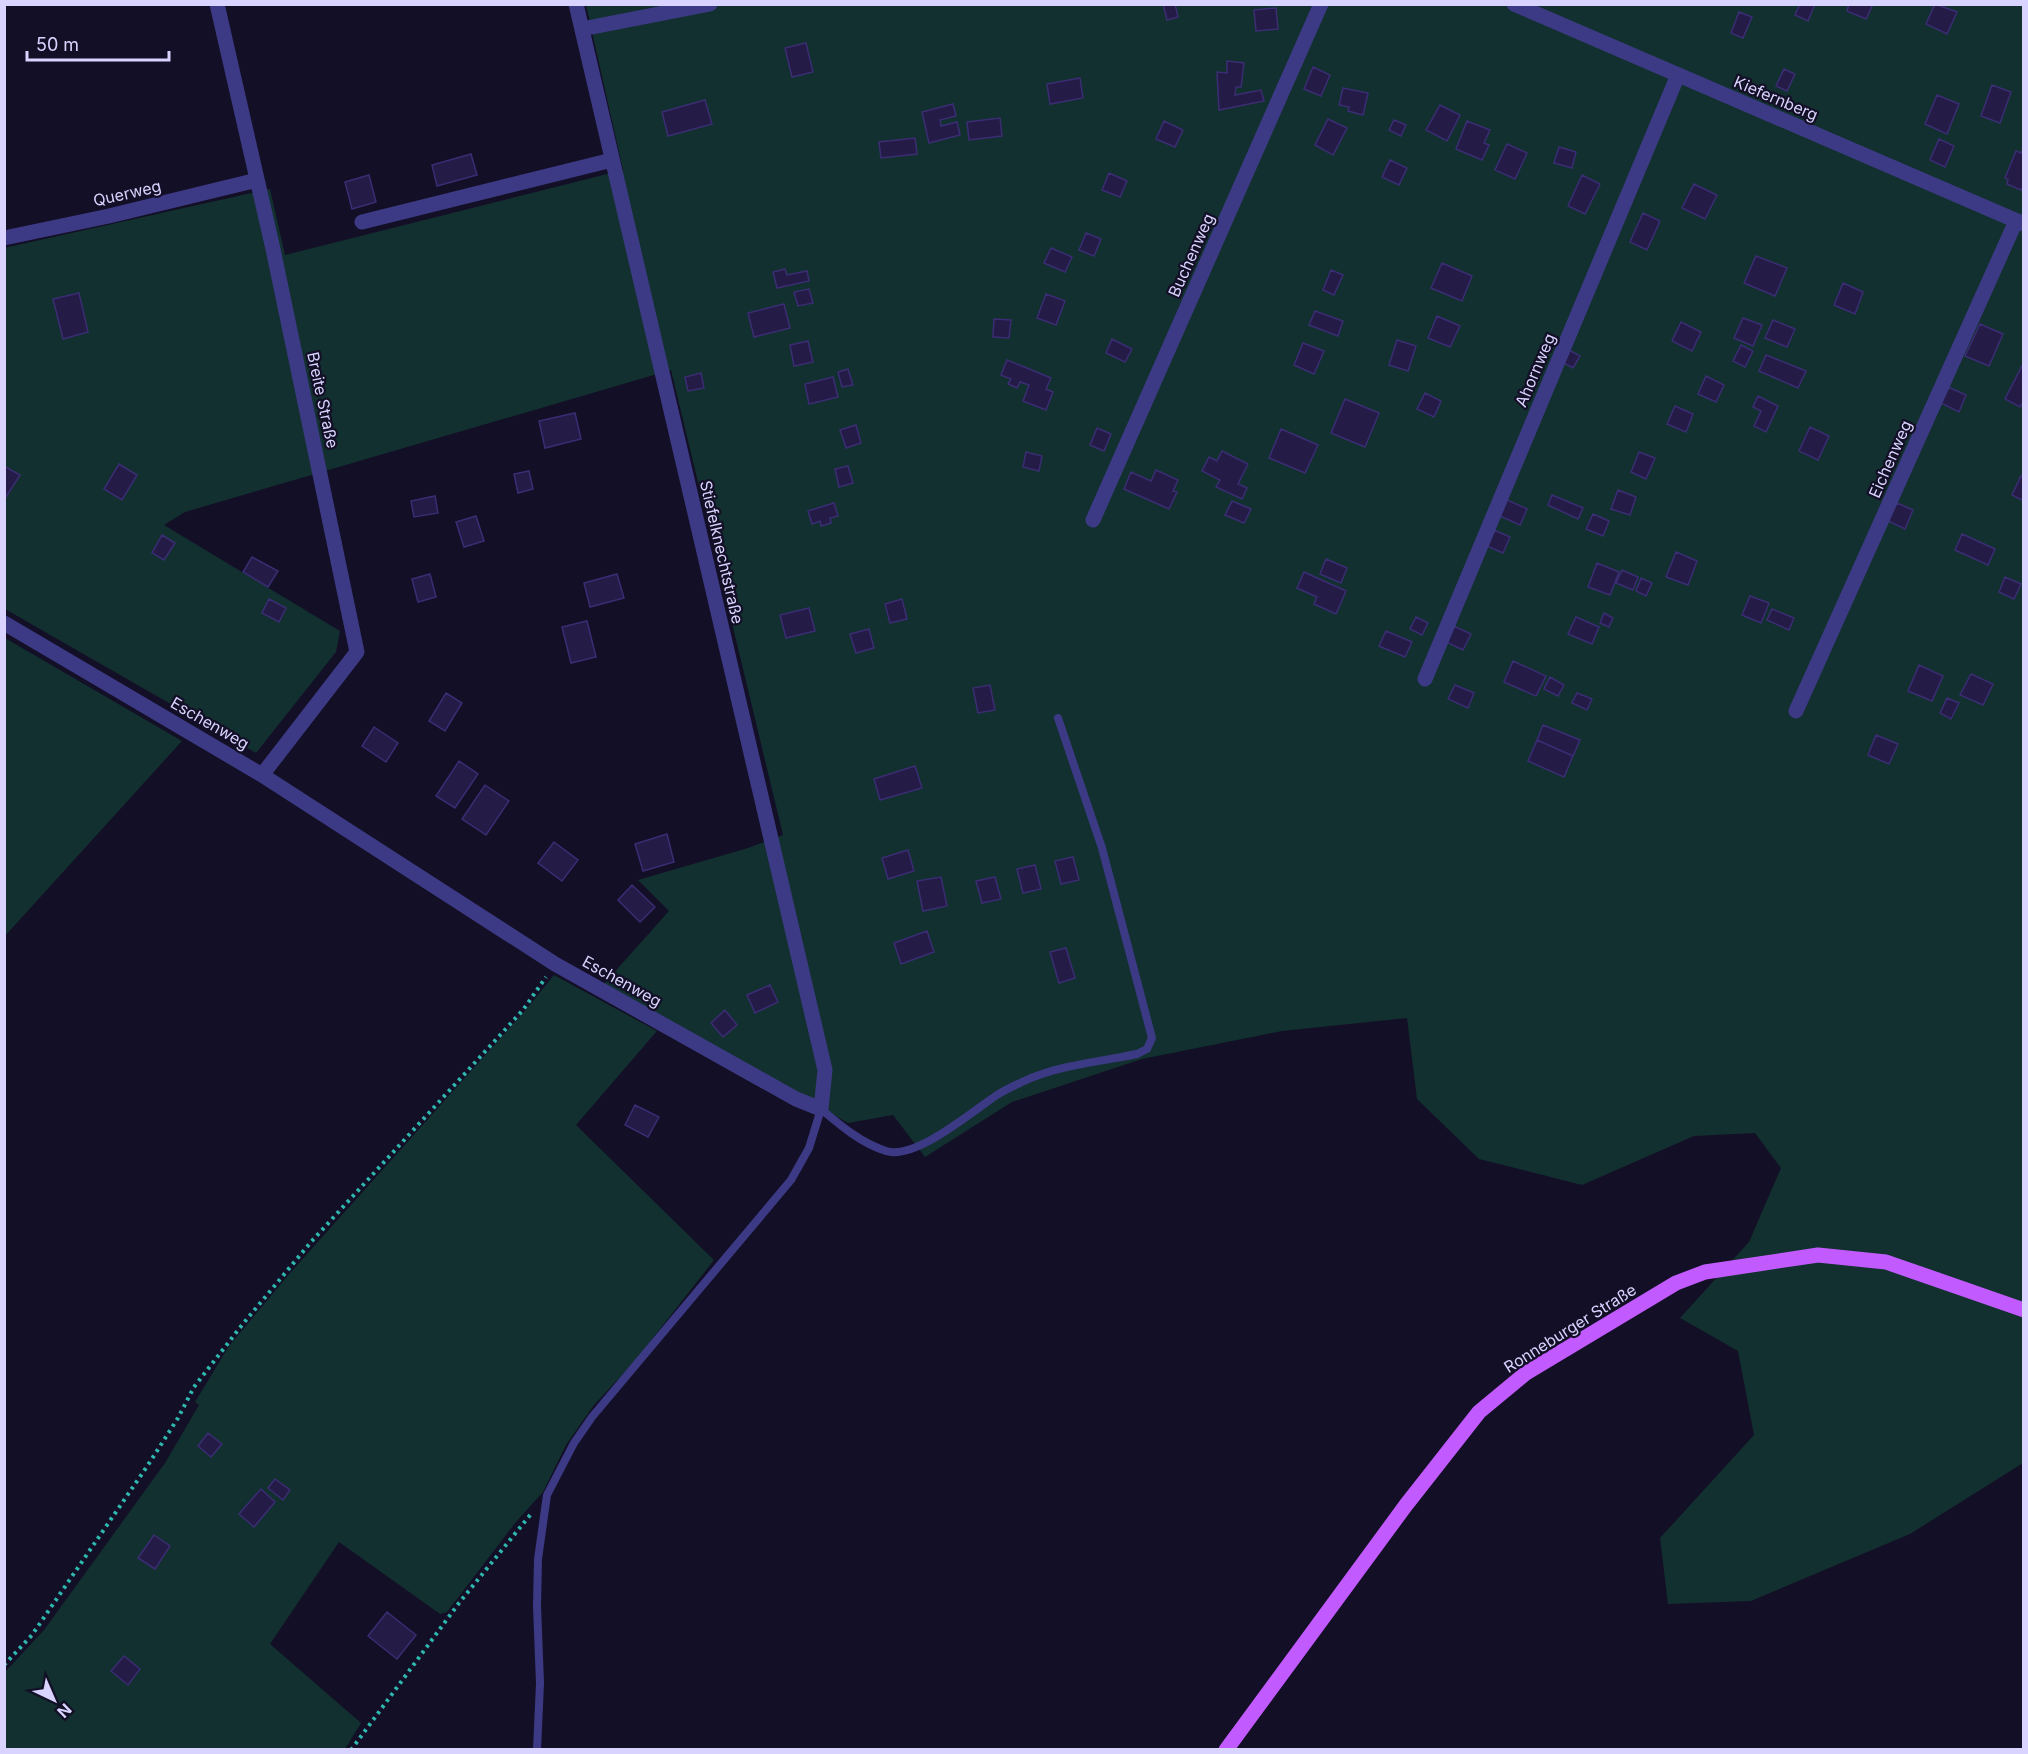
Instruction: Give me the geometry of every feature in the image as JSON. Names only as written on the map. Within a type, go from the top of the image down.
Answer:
[{"type":"main road","name":"Ronneburger Straße","points":[[1226,1749],[1406,1505],[1479,1412],[1526,1373],[1676,1284],[1705,1272],[1818,1255],[1886,1262],[2024,1310]]},
{"type":"street","name":"Breite Straße","points":[[217,4],[273,249],[357,652],[262,775]]},
{"type":"street","name":"Stiefelknechtstraße","points":[[576,4],[825,1070],[821,1109]]},
{"type":"street","points":[[582,29],[710,4]]},
{"type":"street","name":"Buchenweg","points":[[1093,520],[1321,4]]},
{"type":"street","name":"Kiefernberg","points":[[1514,4],[2020,223]]},
{"type":"street","name":"Ahornweg","points":[[1425,679],[1678,75]]},
{"type":"street","points":[[362,222],[612,160]]},
{"type":"street","name":"Querweg","points":[[4,238],[109,216],[257,180]]},
{"type":"street","name":"Eichenweg","points":[[1796,711],[2020,223]]},
{"type":"street","name":"Eschenweg","points":[[4,623],[262,775],[555,964],[796,1099],[821,1109]]},
{"type":"lane","points":[[537,1749],[540,1683],[538,1559],[547,1495],[574,1443],[592,1417],[791,1180],[809,1149],[821,1109],[849,1133],[888,1153],[908,1150],[948,1131],[999,1094],[1023,1082],[1062,1067],[1137,1054],[1148,1049],[1152,1038],[1102,848],[1058,718]]},
{"type":"path","points":[[4,1665],[32,1635],[148,1465],[178,1418],[194,1387],[242,1325],[311,1242],[523,1010],[555,964]]},
{"type":"path","points":[[351,1749],[459,1603],[547,1495]]},
{"type":"green space","points":[[2022,4],[2023,1463],[1910,1534],[1751,1601],[1668,1604],[1660,1538],[1754,1435],[1738,1351],[1680,1318],[1749,1242],[1781,1168],[1755,1133],[1694,1136],[1582,1185],[1479,1159],[1417,1099],[1407,1018],[1282,1031],[1142,1059],[1012,1102],[925,1157],[893,1115],[848,1123],[602,986],[669,911],[638,880],[748,848],[783,835],[671,370],[185,512],[164,525],[340,631],[336,652],[256,753],[5,609],[4,248],[270,189],[285,255],[623,170],[586,5]]},
{"type":"green space","points":[[5,638],[182,741],[5,936]]},
{"type":"green space","points":[[554,975],[657,1031],[576,1125],[714,1260],[635,1361],[594,1405],[566,1445],[543,1492],[516,1522],[447,1612],[440,1614],[339,1542],[270,1644],[361,1723],[345,1749],[5,1749],[4,1673],[44,1630],[165,1463],[199,1405],[195,1402],[229,1346],[290,1273],[524,1012]]},
{"type":"building","points":[[1163,4],[1175,4],[1178,17],[1167,20]]},
{"type":"building","points":[[1800,4],[1815,4],[1808,21],[1795,15]]},
{"type":"building","points":[[1849,4],[1873,4],[1866,19],[1847,11]]},
{"type":"building","points":[[1935,4],[1957,12],[1947,34],[1926,24]]},
{"type":"building","points":[[1276,8],[1278,29],[1256,31],[1254,10]]},
{"type":"building","points":[[1739,12],[1752,17],[1743,38],[1731,33]]},
{"type":"building","points":[[806,43],[813,72],[792,77],[785,48]]},
{"type":"building","points":[[1227,61],[1244,63],[1241,87],[1236,87],[1235,95],[1261,90],[1264,101],[1219,110],[1217,72],[1227,73]]},
{"type":"building","points":[[1313,67],[1330,75],[1321,96],[1304,89]]},
{"type":"building","points":[[1784,69],[1795,74],[1787,91],[1776,86]]},
{"type":"building","points":[[1080,78],[1083,98],[1050,104],[1047,84]]},
{"type":"building","points":[[1992,85],[2011,92],[2000,123],[1981,116]]},
{"type":"building","points":[[1343,88],[1368,93],[1363,115],[1348,111],[1349,107],[1339,105]]},
{"type":"building","points":[[1937,95],[1959,104],[1947,134],[1925,124]]},
{"type":"building","points":[[705,100],[712,124],[668,136],[662,112]]},
{"type":"building","points":[[953,104],[956,116],[940,120],[941,126],[957,122],[960,135],[929,143],[922,112]]},
{"type":"building","points":[[1440,105],[1460,115],[1447,141],[1426,130]]},
{"type":"building","points":[[1000,118],[1002,136],[969,140],[967,122]]},
{"type":"building","points":[[1328,119],[1347,128],[1333,155],[1315,145]]},
{"type":"building","points":[[1394,120],[1406,125],[1401,136],[1389,130]]},
{"type":"building","points":[[1164,121],[1183,130],[1175,147],[1156,139]]},
{"type":"building","points":[[1467,121],[1490,130],[1484,143],[1489,145],[1482,160],[1456,149]]},
{"type":"building","points":[[915,138],[917,154],[881,158],[879,142]]},
{"type":"building","points":[[1939,139],[1954,146],[1945,167],[1930,160]]},
{"type":"building","points":[[1507,144],[1527,153],[1515,179],[1495,170]]},
{"type":"building","points":[[2024,146],[2024,185],[2021,190],[2007,184],[2008,179],[2005,178],[2016,151],[2021,153]]},
{"type":"building","points":[[1559,147],[1576,152],[1572,168],[1554,163]]},
{"type":"building","points":[[471,154],[477,175],[437,186],[432,165]]},
{"type":"building","points":[[1390,160],[1407,168],[1399,185],[1382,177]]},
{"type":"building","points":[[1109,173],[1127,181],[1120,197],[1102,190]]},
{"type":"building","points":[[369,175],[376,202],[352,209],[345,182]]},
{"type":"building","points":[[1582,175],[1600,184],[1585,214],[1568,206]]},
{"type":"building","points":[[1694,184],[1717,195],[1705,219],[1682,208]]},
{"type":"building","points":[[1643,213],[1660,221],[1647,250],[1630,242]]},
{"type":"building","points":[[1086,233],[1101,239],[1094,256],[1079,250]]},
{"type":"building","points":[[1051,248],[1072,257],[1065,272],[1044,263]]},
{"type":"building","points":[[1756,256],[1787,268],[1775,296],[1744,283]]},
{"type":"building","points":[[1442,263],[1472,276],[1462,301],[1431,288]]},
{"type":"building","points":[[785,269],[787,275],[807,271],[809,281],[777,288],[773,272]]},
{"type":"building","points":[[1331,270],[1343,275],[1334,295],[1323,290]]},
{"type":"building","points":[[1843,283],[1863,292],[1855,314],[1834,305]]},
{"type":"building","points":[[809,289],[813,303],[798,306],[794,292]]},
{"type":"building","points":[[79,293],[88,332],[63,339],[53,299]]},
{"type":"building","points":[[1046,294],[1065,301],[1056,325],[1037,318]]},
{"type":"building","points":[[784,304],[790,328],[754,337],[748,313]]},
{"type":"building","points":[[1315,311],[1343,321],[1338,336],[1309,325]]},
{"type":"building","points":[[1437,316],[1460,326],[1450,347],[1428,338]]},
{"type":"building","points":[[1743,318],[1762,325],[1753,346],[1734,338]]},
{"type":"building","points":[[994,319],[1011,320],[1009,338],[993,337]]},
{"type":"building","points":[[1773,320],[1795,329],[1787,347],[1765,338]]},
{"type":"building","points":[[1681,322],[1701,332],[1692,351],[1672,341]]},
{"type":"building","points":[[1980,324],[2003,334],[1989,366],[1965,356]]},
{"type":"building","points":[[1112,339],[1132,349],[1125,362],[1106,353]]},
{"type":"building","points":[[1397,340],[1416,346],[1408,371],[1389,365]]},
{"type":"building","points":[[808,341],[813,362],[794,366],[790,345]]},
{"type":"building","points":[[1303,343],[1324,351],[1314,374],[1294,365]]},
{"type":"building","points":[[1741,345],[1753,351],[1745,367],[1733,361]]},
{"type":"building","points":[[1569,350],[1580,356],[1573,368],[1562,362]]},
{"type":"building","points":[[1766,355],[1806,371],[1798,388],[1759,371]]},
{"type":"building","points":[[1007,360],[1051,378],[1046,389],[1053,392],[1046,410],[1023,401],[1029,385],[1020,382],[1017,388],[1008,384],[1011,379],[1001,375]]},
{"type":"building","points":[[2024,362],[2024,400],[2020,407],[2005,399]]},
{"type":"building","points":[[848,369],[853,385],[842,387],[838,372]]},
{"type":"building","points":[[701,373],[704,388],[688,391],[685,377]]},
{"type":"building","points":[[1706,376],[1724,385],[1716,402],[1698,394]]},
{"type":"building","points":[[833,377],[838,397],[809,404],[805,384]]},
{"type":"building","points":[[1948,387],[1966,395],[1959,412],[1941,403]]},
{"type":"building","points":[[1425,393],[1441,401],[1434,417],[1417,409]]},
{"type":"building","points":[[1758,396],[1778,406],[1766,432],[1754,426],[1761,411],[1753,407]]},
{"type":"building","points":[[1345,399],[1379,413],[1365,447],[1331,433]]},
{"type":"building","points":[[1675,406],[1693,414],[1686,432],[1667,424]]},
{"type":"building","points":[[575,413],[581,439],[545,448],[539,421]]},
{"type":"building","points":[[856,425],[861,443],[846,448],[840,430]]},
{"type":"building","points":[[1810,427],[1829,436],[1818,460],[1799,451]]},
{"type":"building","points":[[1097,428],[1111,434],[1104,451],[1090,445]]},
{"type":"building","points":[[1281,429],[1318,445],[1305,473],[1269,458]]},
{"type":"building","points":[[1222,451],[1248,464],[1238,484],[1247,488],[1242,499],[1216,487],[1220,480],[1202,471],[1209,457],[1217,461]]},
{"type":"building","points":[[1026,452],[1042,456],[1039,471],[1023,467]]},
{"type":"building","points":[[1639,452],[1655,458],[1646,479],[1631,472]]},
{"type":"building","points":[[119,464],[137,475],[122,500],[104,489]]},
{"type":"building","points":[[4,466],[20,475],[6,497],[4,496]]},
{"type":"building","points":[[848,466],[853,483],[839,487],[835,469]]},
{"type":"building","points":[[1156,470],[1178,480],[1173,491],[1177,492],[1169,509],[1124,489],[1131,472],[1151,481]]},
{"type":"building","points":[[529,471],[533,489],[518,493],[514,474]]},
{"type":"building","points":[[2021,476],[2024,477],[2024,501],[2012,495]]},
{"type":"building","points":[[1618,490],[1636,497],[1630,515],[1611,509]]},
{"type":"building","points":[[1552,495],[1583,508],[1578,519],[1548,505]]},
{"type":"building","points":[[435,496],[438,513],[414,517],[411,501]]},
{"type":"building","points":[[1505,499],[1527,509],[1520,525],[1498,515]]},
{"type":"building","points":[[1232,501],[1251,509],[1244,523],[1225,515]]},
{"type":"building","points":[[834,503],[838,516],[830,518],[831,523],[821,526],[820,521],[812,524],[808,511]]},
{"type":"building","points":[[1897,503],[1913,510],[1905,529],[1888,521]]},
{"type":"building","points":[[1593,514],[1609,521],[1603,536],[1586,529]]},
{"type":"building","points":[[476,516],[484,541],[464,547],[456,522]]},
{"type":"building","points":[[1494,530],[1510,537],[1503,553],[1487,546]]},
{"type":"building","points":[[1962,534],[1995,549],[1988,565],[1955,550]]},
{"type":"building","points":[[162,535],[175,543],[164,560],[152,553]]},
{"type":"building","points":[[1676,552],[1697,561],[1688,585],[1666,577]]},
{"type":"building","points":[[252,557],[278,571],[268,587],[243,572]]},
{"type":"building","points":[[1326,559],[1347,568],[1341,583],[1320,574]]},
{"type":"building","points":[[1597,563],[1619,572],[1610,595],[1588,587]]},
{"type":"building","points":[[1622,570],[1638,577],[1633,590],[1616,583]]},
{"type":"building","points":[[1304,572],[1346,591],[1336,614],[1314,604],[1317,597],[1297,588]]},
{"type":"building","points":[[430,574],[436,597],[418,602],[412,579]]},
{"type":"building","points":[[617,574],[624,598],[590,607],[584,583]]},
{"type":"building","points":[[2005,577],[2021,584],[2014,599],[1999,592]]},
{"type":"building","points":[[1641,578],[1652,583],[1646,596],[1636,591]]},
{"type":"building","points":[[1750,596],[1769,603],[1761,623],[1742,615]]},
{"type":"building","points":[[269,599],[286,608],[279,622],[262,613]]},
{"type":"building","points":[[902,599],[907,619],[890,623],[885,604]]},
{"type":"building","points":[[809,608],[815,631],[786,638],[780,615]]},
{"type":"building","points":[[1772,609],[1794,618],[1789,630],[1767,620]]},
{"type":"building","points":[[1604,613],[1613,618],[1609,627],[1600,623]]},
{"type":"building","points":[[1416,617],[1428,623],[1422,635],[1410,629]]},
{"type":"building","points":[[1576,617],[1599,627],[1592,644],[1568,634]]},
{"type":"building","points":[[587,621],[596,657],[571,663],[562,627]]},
{"type":"building","points":[[1454,626],[1471,634],[1463,650],[1446,642]]},
{"type":"building","points":[[869,629],[874,648],[856,653],[850,634]]},
{"type":"building","points":[[1386,631],[1412,642],[1405,657],[1379,646]]},
{"type":"building","points":[[1513,661],[1546,676],[1536,696],[1504,682]]},
{"type":"building","points":[[1919,665],[1943,676],[1932,701],[1908,691]]},
{"type":"building","points":[[1971,674],[1993,684],[1983,705],[1960,695]]},
{"type":"building","points":[[1550,677],[1564,685],[1558,696],[1544,689]]},
{"type":"building","points":[[990,685],[995,710],[978,713],[973,688]]},
{"type":"building","points":[[1455,685],[1474,693],[1468,708],[1448,699]]},
{"type":"building","points":[[446,693],[462,703],[445,731],[429,721]]},
{"type":"building","points":[[1577,693],[1592,699],[1587,710],[1572,703]]},
{"type":"building","points":[[1947,698],[1959,703],[1951,719],[1940,713]]},
{"type":"building","points":[[1543,725],[1580,740],[1573,756],[1537,740]]},
{"type":"building","points":[[374,727],[398,743],[386,762],[362,746]]},
{"type":"building","points":[[1876,735],[1898,744],[1889,764],[1868,755]]},
{"type":"building","points":[[1537,740],[1573,756],[1564,777],[1528,761]]},
{"type":"building","points":[[459,761],[478,774],[455,808],[436,796]]},
{"type":"building","points":[[915,766],[922,788],[880,800],[874,779]]},
{"type":"building","points":[[485,785],[509,801],[486,835],[462,819]]},
{"type":"building","points":[[667,834],[674,862],[643,871],[635,844]]},
{"type":"building","points":[[554,842],[578,860],[562,881],[538,863]]},
{"type":"building","points":[[908,850],[914,871],[888,879],[882,858]]},
{"type":"building","points":[[1073,857],[1079,880],[1061,884],[1055,861]]},
{"type":"building","points":[[1035,865],[1041,889],[1023,893],[1017,869]]},
{"type":"building","points":[[941,877],[947,906],[923,911],[917,881]]},
{"type":"building","points":[[995,877],[1001,899],[982,903],[976,881]]},
{"type":"building","points":[[632,885],[655,907],[640,922],[618,900]]},
{"type":"building","points":[[927,931],[934,952],[901,964],[894,943]]},
{"type":"building","points":[[1066,948],[1075,978],[1059,983],[1050,952]]},
{"type":"building","points":[[770,985],[778,1002],[755,1013],[747,995]]},
{"type":"building","points":[[725,1010],[737,1025],[723,1037],[711,1023]]},
{"type":"building","points":[[635,1105],[659,1117],[648,1137],[625,1125]]},
{"type":"building","points":[[208,1433],[222,1444],[211,1457],[198,1446]]},
{"type":"building","points":[[275,1479],[290,1490],[283,1500],[268,1488]]},
{"type":"building","points":[[261,1489],[275,1502],[254,1527],[239,1514]]},
{"type":"building","points":[[154,1535],[170,1546],[155,1569],[138,1558]]},
{"type":"building","points":[[387,1612],[416,1635],[397,1659],[368,1636]]},
{"type":"building","points":[[124,1656],[140,1669],[128,1685],[111,1671]]}]
